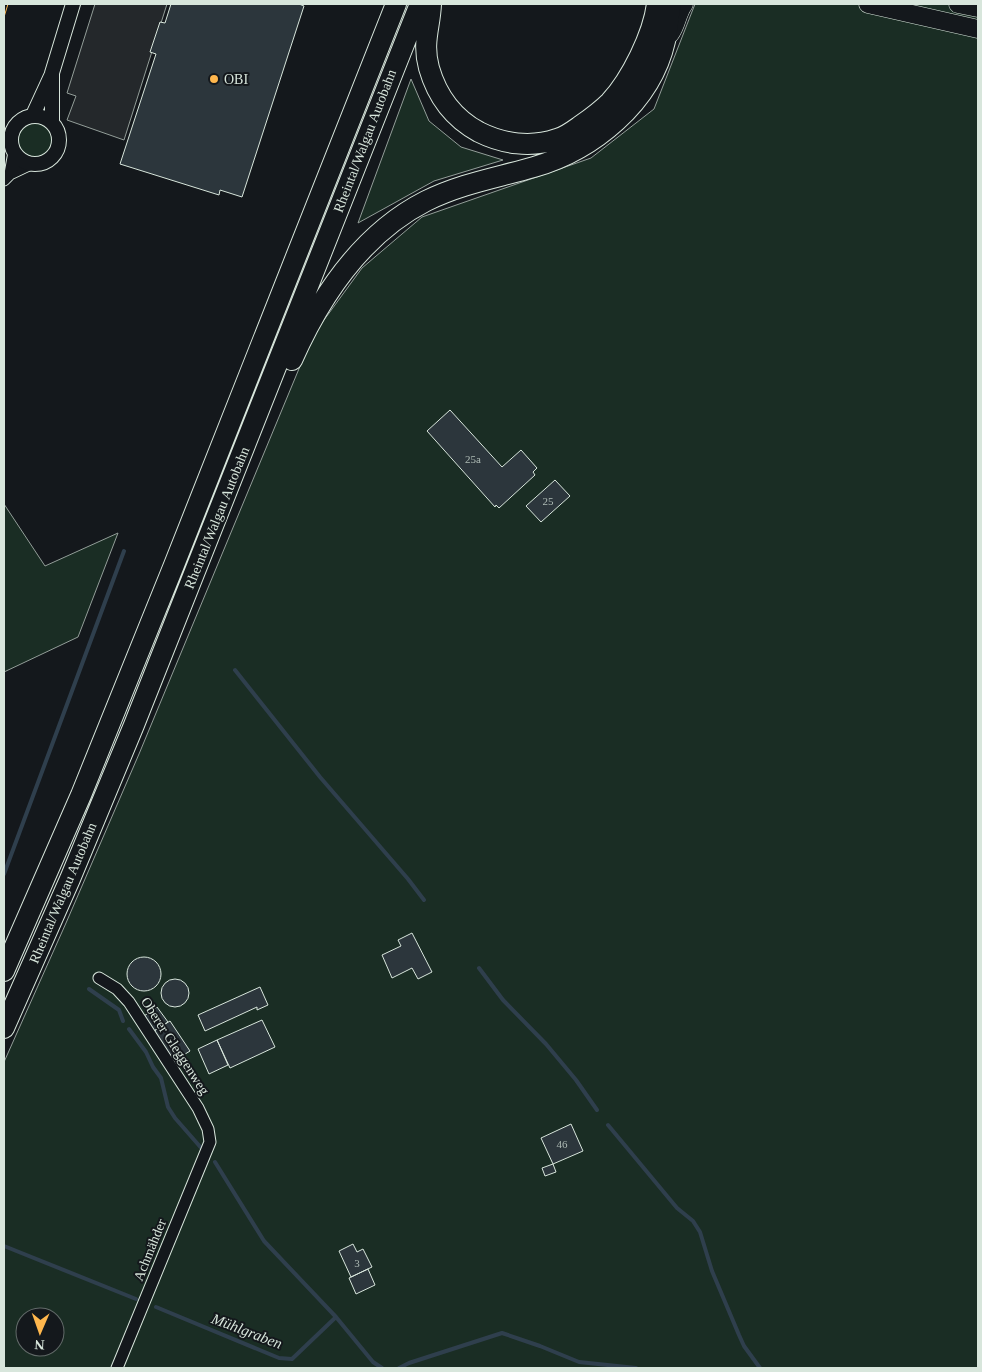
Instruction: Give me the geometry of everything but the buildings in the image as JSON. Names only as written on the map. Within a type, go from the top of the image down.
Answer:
[{"type":"highway","name":"Rheintal/Walgau Autobahn","points":[[4,971],[81,795],[396,4]]},
{"type":"highway","name":"Rheintal/Walgau Autobahn","points":[[4,1028],[70,879],[180,610],[420,4]]},
{"type":"highway","points":[[431,4],[425,41],[429,67],[438,92],[451,111],[469,126],[492,138],[516,144],[560,148]]},
{"type":"highway","points":[[645,4],[656,41]]},
{"type":"highway","points":[[656,41],[655,21],[657,4]]},
{"type":"highway","points":[[255,421],[276,395],[297,348],[326,295],[366,244],[394,221],[425,202],[455,188],[535,167],[560,148],[582,136],[656,41],[666,23],[671,4]]},
{"type":"main road","points":[[656,41],[674,28],[684,4]]},
{"type":"main road","points":[[868,4],[978,28]]},
{"type":"main road","points":[[958,4],[978,8]]},
{"type":"street","points":[[33,115],[52,74],[73,4]]},
{"type":"street","points":[[7,177],[31,164],[49,160],[57,150],[59,136],[52,122],[52,74]]},
{"type":"street","points":[[7,177],[10,124],[33,115],[46,118],[52,122]]},
{"type":"street","points":[[10,145],[19,158],[31,164]]},
{"type":"street","name":"Oberer Gleggenweg","points":[[99,978],[117,988],[129,1002],[198,1108],[208,1129],[210,1142]]},
{"type":"street","name":"Achmähder","points":[[117,1368],[210,1142]]},
{"type":"green space","points":[[695,4],[978,4],[978,1368],[4,1368],[4,1062],[139,754],[313,335],[362,268],[422,217],[591,158],[654,109]]},
{"type":"green space","points":[[411,79],[429,121],[461,147],[503,160],[434,181],[358,223]]},
{"type":"green space","points":[[35,121],[48,126],[53,139],[48,152],[35,157],[22,152],[17,139],[22,126]]},
{"type":"green space","points":[[4,504],[45,566],[118,533],[78,637],[4,672]]},
{"type":"shaded area","points":[[95,4],[167,4],[124,140],[67,120],[76,96],[67,93]]},
{"type":"waterway","points":[[4,874],[124,551]]},
{"type":"waterway","points":[[235,670],[320,777],[424,900]]},
{"type":"waterway","points":[[479,968],[503,1000],[546,1044],[576,1080],[597,1110]]},
{"type":"waterway","points":[[89,989],[119,1010],[123,1021]]},
{"type":"waterway","points":[[129,1029],[146,1052],[161,1078],[168,1107],[175,1118],[203,1150]]},
{"type":"waterway","points":[[608,1125],[677,1208],[693,1221],[700,1232],[712,1271],[739,1335],[744,1346],[760,1368]]},
{"type":"waterway","points":[[215,1162],[264,1241],[336,1317]]},
{"type":"waterway","name":"Mühlgraben","points":[[4,1246],[136,1299]]},
{"type":"waterway","name":"Mühlgraben","points":[[156,1307],[279,1358],[292,1359],[336,1317],[373,1362],[382,1368]]},
{"type":"waterway","name":"Mühlgraben","points":[[399,1368],[409,1363],[502,1333],[579,1362],[636,1368]]},
{"type":"power","points":[[4,17],[8,4]]},
{"type":"place","name":"OBI","points":[[214,79]]}]
